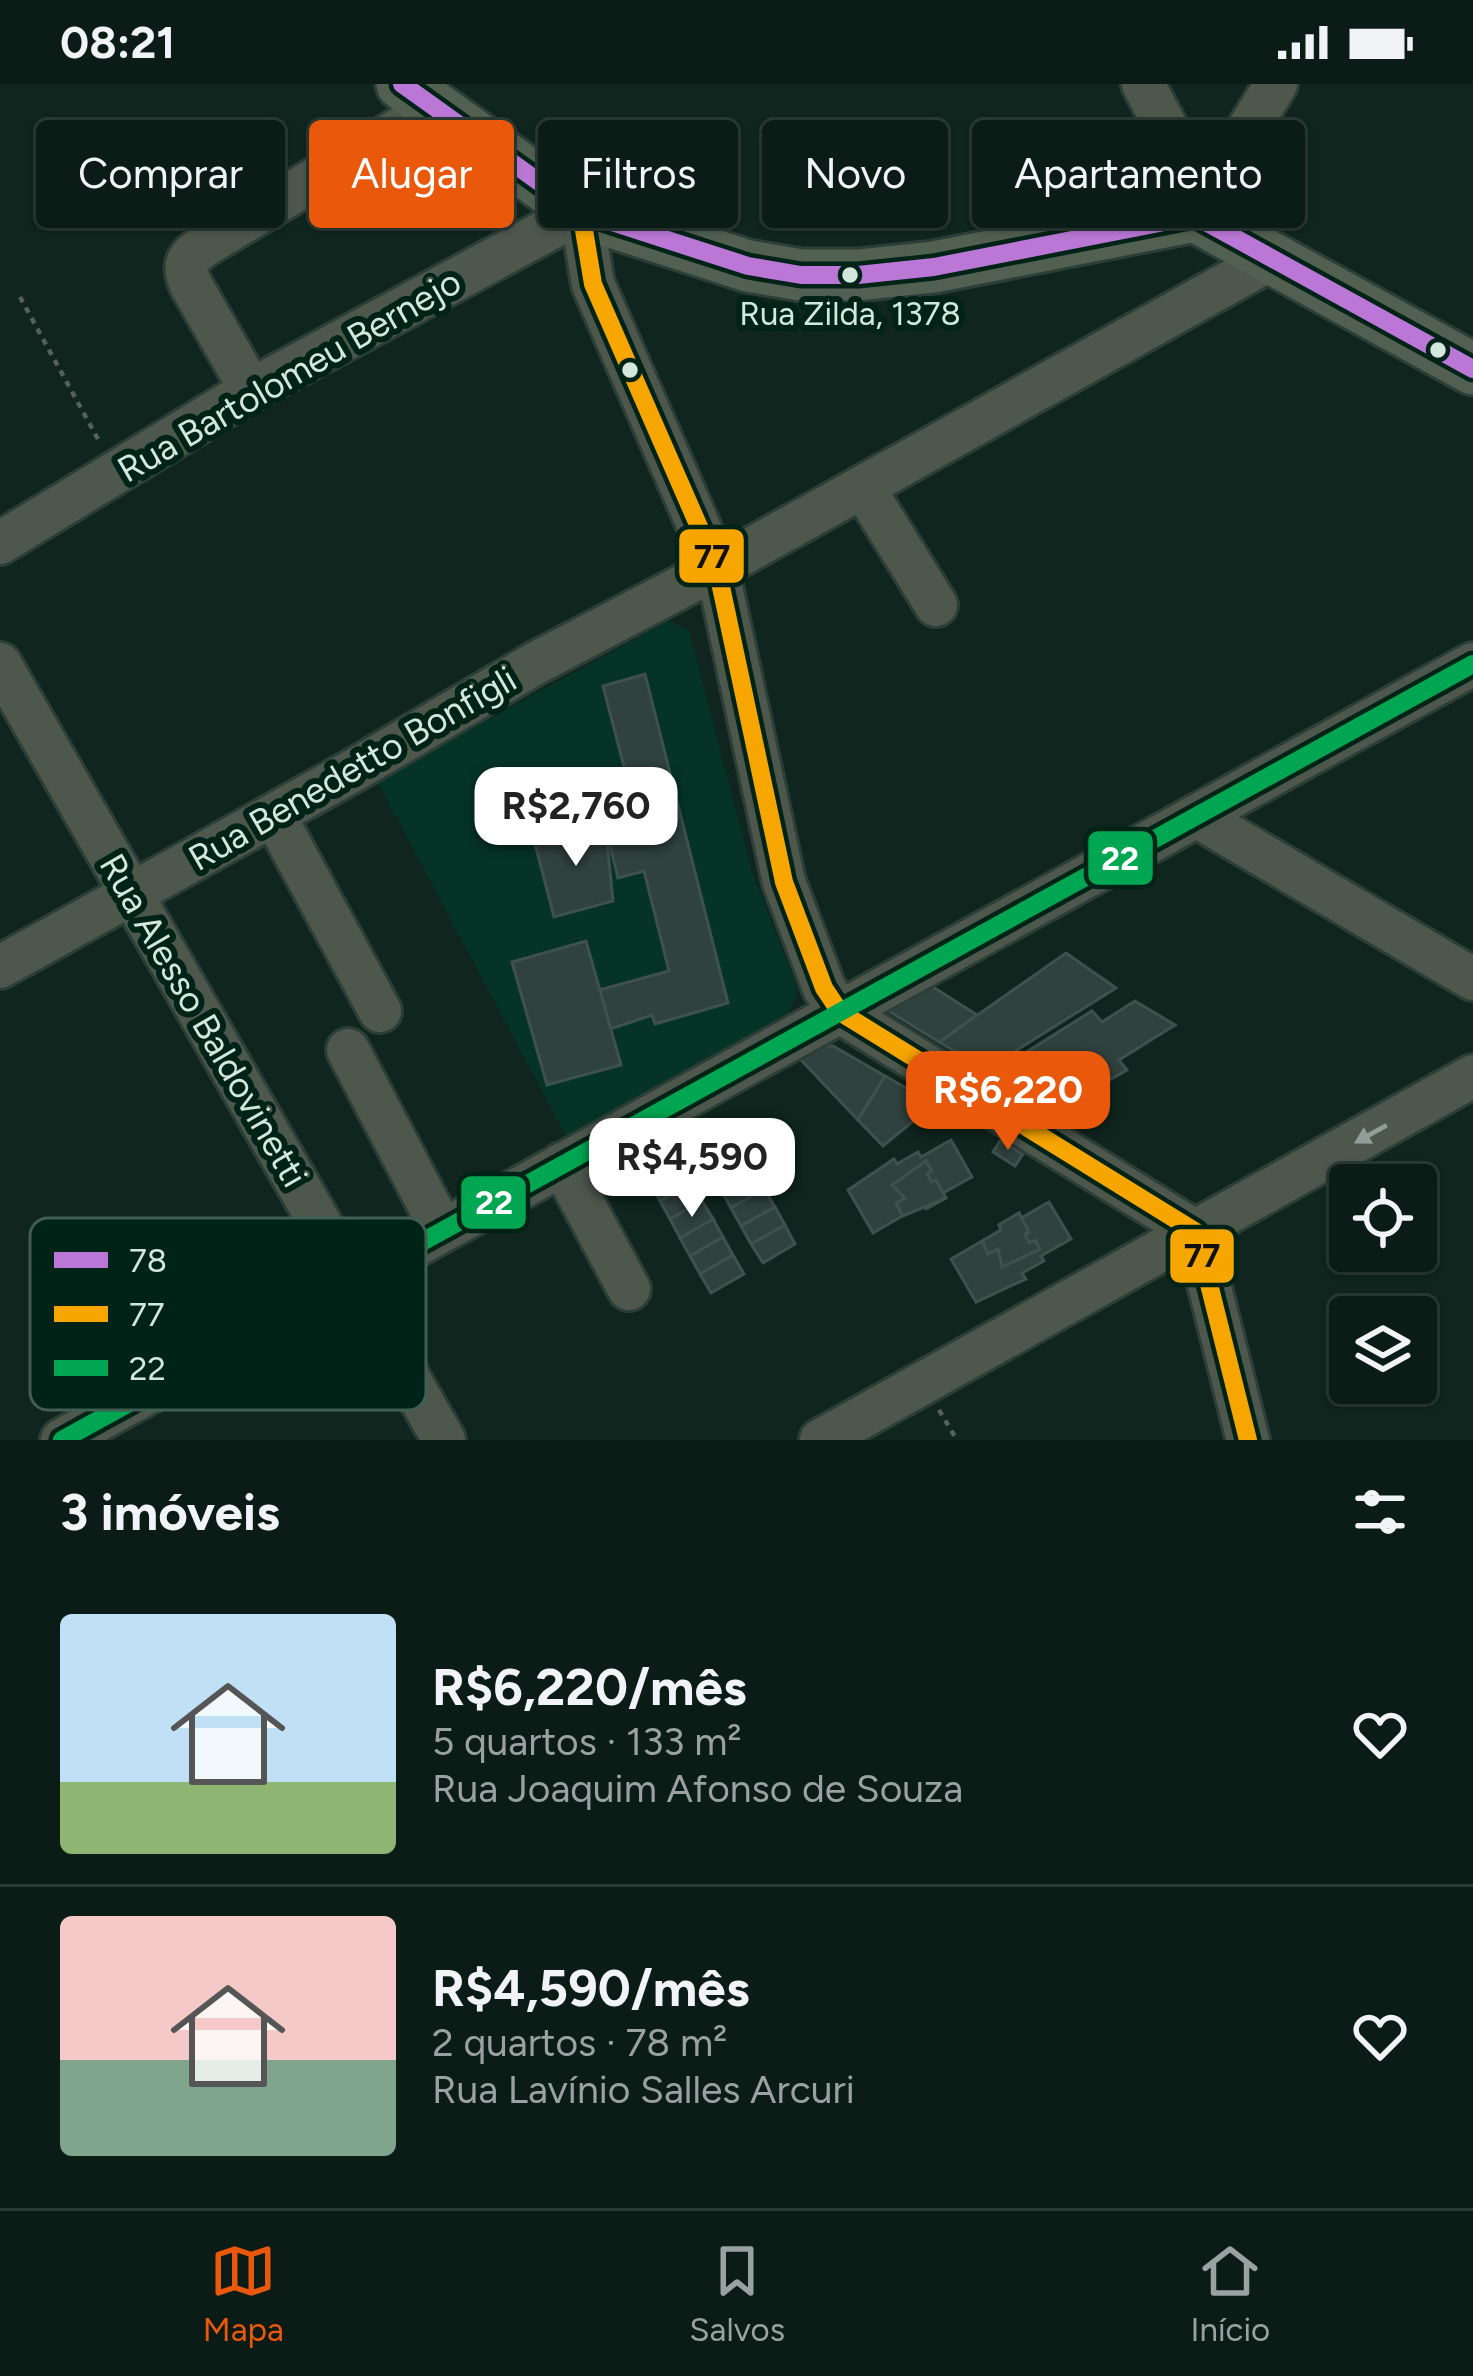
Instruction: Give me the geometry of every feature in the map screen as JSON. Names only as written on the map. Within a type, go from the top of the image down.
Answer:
[{"type":"main road","points":[[418,95],[538,181]]},
{"type":"main road","points":[[630,228],[748,266],[817,275],[934,268],[1133,228]]},
{"type":"main road","points":[[1211,228],[1473,369]]},
{"type":"street","points":[[1144,84],[1163,120]]},
{"type":"street","points":[[1252,120],[1276,84]]},
{"type":"street","points":[[250,390],[184,271],[187,261],[418,95]]},
{"type":"street","name":"Rua Bartolomeu Bernejo","points":[[0,544],[250,390],[551,228]]},
{"type":"street","points":[[584,228],[593,284],[717,568],[784,882],[824,988],[840,1012],[1196,1232],[1248,1440]]},
{"type":"street","name":"Rua Benedetto Bonfigli","points":[[1,965],[536,663],[717,568],[1273,258]]},
{"type":"street","points":[[863,487],[936,605]]},
{"type":"street","name":"Rua Alesso Baldovinetti","points":[[0,664],[319,1218]]},
{"type":"street","points":[[426,1238],[1473,664]]},
{"type":"street","points":[[274,815],[380,1011]]},
{"type":"street","points":[[1196,816],[1473,979]]},
{"type":"street","points":[[348,1050],[442,1230]]},
{"type":"street","points":[[821,1440],[1473,1076]]},
{"type":"street","points":[[562,1164],[629,1288]]},
{"type":"street","name":"Rua Alesso Baldovinetti","points":[[426,1408],[444,1440]]},
{"type":"street","points":[[62,1440],[116,1410]]},
{"type":"path","points":[[20,297],[116,472]]},
{"type":"shaded area","points":[[668,621],[689,630],[752,872],[798,990],[788,1014],[566,1136],[377,781]]},
{"type":"building","points":[[645,674],[728,1003],[655,1024],[652,1015],[610,1029],[599,990],[669,971],[644,871],[618,878],[610,845],[642,836],[603,686]]},
{"type":"building","points":[[605,821],[613,901],[554,917],[534,840]]},
{"type":"building","points":[[586,941],[621,1065],[547,1085],[512,962]]},
{"type":"building","points":[[1066,953],[1116,988],[985,1070],[939,1042]]},
{"type":"building","points":[[919,978],[977,1015],[939,1042],[877,1004]]},
{"type":"building","points":[[1135,1001],[1175,1025],[1119,1060],[1127,1070],[1062,1107],[1001,1068],[1092,1011],[1102,1022]]},
{"type":"building","points":[[833,1046],[885,1076],[858,1120],[800,1059]]},
{"type":"building","points":[[885,1076],[934,1104],[883,1146],[858,1120]]},
{"type":"building","points":[[734,1135],[744,1153],[711,1172],[701,1153]]},
{"type":"building","points":[[951,1140],[972,1177],[943,1193],[946,1198],[926,1209],[923,1204],[873,1233],[848,1190],[894,1159],[897,1164],[918,1152],[921,1157]]},
{"type":"building","points":[[1000,1141],[1023,1154],[1015,1166],[993,1152]]},
{"type":"building","points":[[744,1153],[754,1171],[721,1190],[711,1172]]},
{"type":"building","points":[[926,1161],[932,1171],[927,1174],[946,1198],[903,1216],[896,1203],[905,1198],[892,1185]]},
{"type":"building","points":[[682,1165],[692,1183],[660,1201],[650,1183]]},
{"type":"building","points":[[754,1171],[765,1190],[731,1208],[721,1190]]},
{"type":"building","points":[[692,1183],[702,1201],[670,1219],[660,1201]]},
{"type":"building","points":[[764,1189],[775,1207],[741,1226],[731,1208]]},
{"type":"building","points":[[702,1201],[714,1220],[680,1238],[670,1219]]},
{"type":"building","points":[[1049,1202],[1071,1239],[1041,1256],[1044,1261],[1022,1273],[1026,1279],[976,1302],[951,1259],[1001,1230],[999,1225],[1019,1213],[1021,1218]]},
{"type":"building","points":[[775,1207],[785,1225],[751,1244],[741,1226]]},
{"type":"building","points":[[1019,1213],[1029,1243],[1035,1240],[1040,1249],[1002,1267],[998,1249],[988,1254],[982,1241]]},
{"type":"building","points":[[713,1219],[723,1237],[690,1256],[680,1238]]},
{"type":"building","points":[[785,1225],[795,1244],[763,1263],[751,1244]]},
{"type":"building","points":[[723,1237],[733,1255],[700,1274],[690,1256]]},
{"type":"building","points":[[733,1255],[744,1274],[711,1293],[700,1274]]},
{"type":"transit line","name":"78","points":[[402,84],[581,212],[748,266],[801,275],[934,267],[1195,216],[1473,369]]},
{"type":"transit line","name":"77","points":[[584,228],[593,284],[717,568],[784,882],[824,988],[840,1012],[1196,1232],[1248,1440]]},
{"type":"transit line","name":"22","points":[[426,1240],[1473,664]]},
{"type":"transit line","name":"22","points":[[62,1440],[117,1410]]},
{"type":"place","name":"Rua Zilda, 1378","points":[[850,275]]}]
